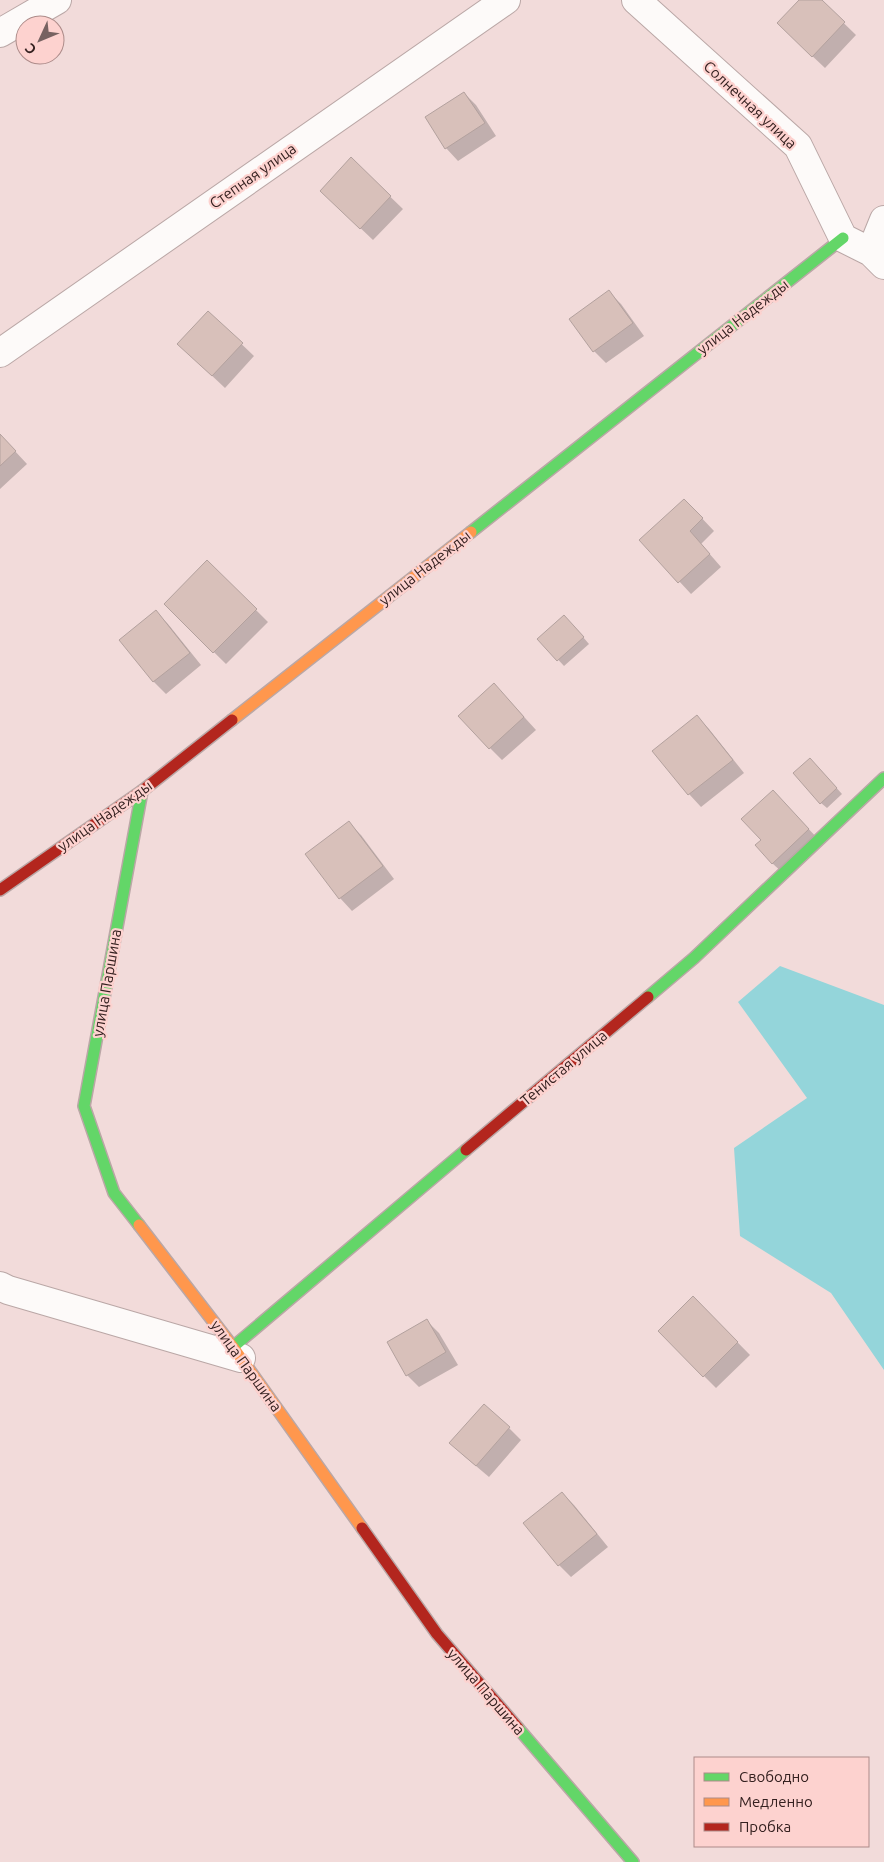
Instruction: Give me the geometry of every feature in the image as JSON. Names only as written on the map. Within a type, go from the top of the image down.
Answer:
[{"type":"street","points":[[0,33],[57,0]]},
{"type":"street","name":"Степная улица","points":[[0,352],[506,0]]},
{"type":"street","name":"Солнечная улица","points":[[636,0],[798,146],[843,238]]},
{"type":"street","points":[[843,238],[877,259],[884,220]]},
{"type":"street","name":"улица Надежды","points":[[0,890],[142,791],[843,238]]},
{"type":"street","name":"Тенистая улица","points":[[237,1352],[694,958],[884,778]]},
{"type":"street","name":"улица Паршина","points":[[142,791],[84,1106],[114,1193],[237,1352],[437,1634],[633,1862]]},
{"type":"street","points":[[0,1286],[8,1290],[237,1352]]},
{"type":"water","points":[[780,966],[884,1005],[884,1370],[831,1293],[740,1236],[734,1148],[807,1098],[738,1002]]},
{"type":"building","points":[[799,0],[822,0],[845,22],[812,57],[777,23]]},
{"type":"building","points":[[464,92],[485,123],[445,149],[425,117]]},
{"type":"building","points":[[351,157],[391,196],[360,229],[320,191]]},
{"type":"building","points":[[609,290],[633,323],[593,352],[569,319]]},
{"type":"building","points":[[208,311],[243,343],[212,376],[177,344]]},
{"type":"building","points":[[0,434],[16,451],[0,466]]},
{"type":"building","points":[[684,499],[703,518],[690,531],[710,554],[678,583],[639,540]]},
{"type":"building","points":[[207,560],[257,609],[213,653],[164,604]]},
{"type":"building","points":[[156,610],[190,653],[153,682],[119,640]]},
{"type":"building","points":[[564,615],[584,637],[557,661],[537,639]]},
{"type":"building","points":[[494,683],[524,717],[489,749],[458,716]]},
{"type":"building","points":[[697,715],[733,760],[688,795],[652,751]]},
{"type":"building","points":[[810,758],[837,788],[820,804],[793,773]]},
{"type":"building","points":[[773,790],[809,829],[772,864],[755,845],[761,840],[741,819]]},
{"type":"building","points":[[349,821],[383,866],[339,899],[305,854]]},
{"type":"building","points":[[693,1296],[738,1342],[703,1377],[658,1331]]},
{"type":"building","points":[[427,1319],[446,1352],[406,1376],[387,1342]]},
{"type":"building","points":[[484,1404],[510,1427],[476,1466],[449,1443]]},
{"type":"building","points":[[562,1492],[597,1534],[558,1566],[523,1523]]},
{"type":"traffic: fast","points":[[471,532],[843,238]]},
{"type":"traffic: fast","points":[[648,997],[694,958],[884,778]]},
{"type":"traffic: fast","points":[[139,1225],[114,1193],[84,1106],[142,791]]},
{"type":"traffic: fast","points":[[233,1347],[466,1150]]},
{"type":"traffic: fast","points":[[518,1728],[633,1862]]},
{"type":"traffic: slow","points":[[232,720],[471,532]]},
{"type":"traffic: slow","points":[[139,1225],[233,1347],[362,1528]]},
{"type":"traffic: jam","points":[[0,890],[142,791],[232,720]]},
{"type":"traffic: jam","points":[[466,1150],[648,997]]},
{"type":"traffic: jam","points":[[362,1528],[437,1634],[518,1728]]}]
